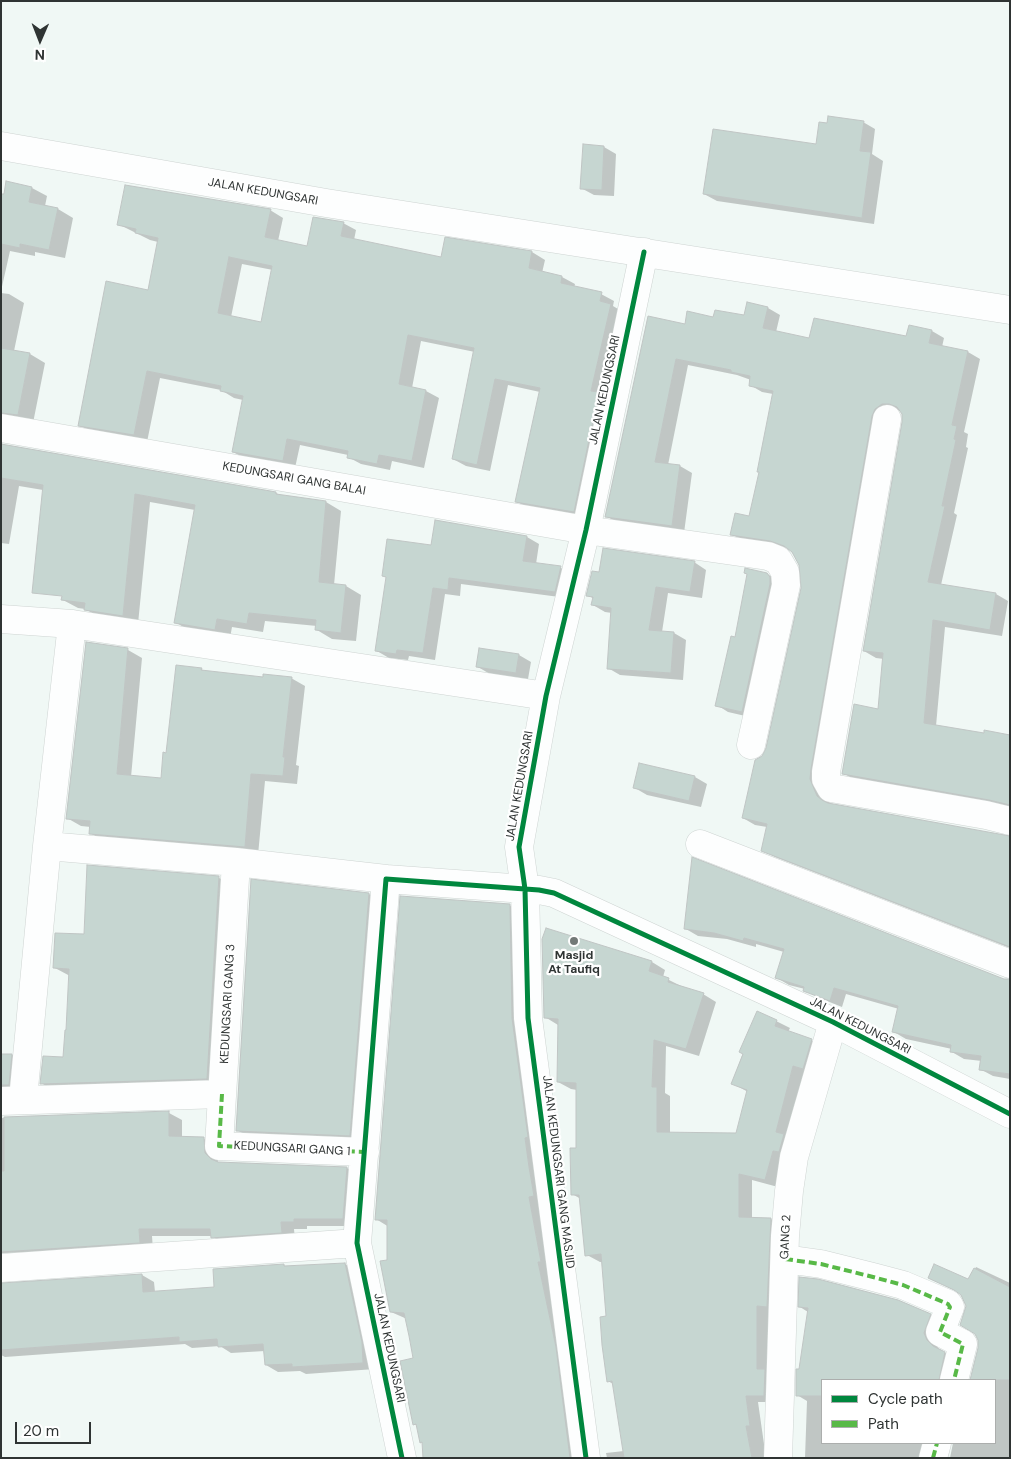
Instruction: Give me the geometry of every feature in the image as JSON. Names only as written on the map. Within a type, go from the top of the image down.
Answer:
[{"type":"street","name":"JALAN KEDUNGSARI","points":[[1,146],[326,203],[1010,310]]},
{"type":"street","name":"JALAN KEDUNGSARI","points":[[644,252],[586,530],[546,696],[520,835],[520,858],[525,889],[554,893],[833,1022],[1010,1114]]},
{"type":"street","points":[[887,419],[826,772],[828,784],[831,788],[986,815],[1010,822]]},
{"type":"street","name":"KEDUNGSARI GANG BALAI","points":[[1,428],[586,530],[768,556],[778,560],[783,566],[786,585],[751,745]]},
{"type":"street","points":[[1,619],[72,624],[546,696]]},
{"type":"street","points":[[72,624],[47,846],[12,1100],[222,1094]]},
{"type":"street","points":[[700,844],[1010,964]]},
{"type":"street","points":[[47,846],[236,862],[386,879],[525,889]]},
{"type":"street","name":"KEDUNGSARI GANG 3","points":[[219,1146],[236,862]]},
{"type":"street","name":"JALAN KEDUNGSARI","points":[[386,879],[357,1243],[402,1458]]},
{"type":"street","name":"JALAN KEDUNGSARI GANG MASJID","points":[[525,889],[528,1018],[586,1458]]},
{"type":"street","name":"GANG 2","points":[[778,1458],[784,1259],[789,1190],[794,1156],[833,1022]]},
{"type":"street","name":"KEDUNGSARI GANG 1","points":[[219,1146],[365,1152]]},
{"type":"street","points":[[1,1268],[357,1243]]},
{"type":"street","points":[[784,1259],[820,1264],[873,1277],[902,1285],[948,1304],[950,1307],[940,1332],[963,1344],[954,1379]]},
{"type":"street","points":[[933,1458],[937,1444]]},
{"type":"building","points":[[828,116],[864,121],[860,151],[871,152],[862,218],[703,194],[713,129],[816,144],[819,122],[827,123]]},
{"type":"building","points":[[583,144],[604,146],[602,190],[580,189]]},
{"type":"building","points":[[6,181],[32,187],[29,202],[58,208],[49,250],[20,244],[20,248],[1,244],[1,194],[4,194]]},
{"type":"building","points":[[125,185],[271,209],[265,237],[307,246],[313,217],[344,222],[341,236],[441,257],[445,237],[532,251],[529,268],[562,276],[561,283],[602,292],[600,301],[611,304],[591,391],[599,392],[574,512],[515,502],[540,388],[495,379],[477,465],[452,459],[474,348],[408,335],[399,384],[426,390],[412,461],[379,455],[377,464],[347,458],[348,451],[287,439],[283,461],[232,452],[243,396],[220,391],[221,386],[147,371],[134,435],[78,426],[106,281],[148,290],[158,238],[135,233],[136,229],[117,225]],"holes":[[[229,257],[272,266],[261,322],[218,313]]]},
{"type":"building","points":[[747,302],[768,307],[763,328],[809,338],[814,318],[906,336],[909,325],[932,330],[929,343],[968,351],[952,425],[957,426],[954,439],[956,440],[942,506],[945,506],[928,582],[996,593],[990,630],[933,620],[924,723],[984,733],[984,730],[1010,735],[1010,805],[842,774],[854,704],[878,709],[883,653],[863,651],[902,422],[902,414],[897,407],[889,404],[882,404],[875,409],[872,416],[810,779],[817,796],[828,803],[1010,836],[1010,947],[761,851],[767,824],[742,818],[755,760],[762,756],[766,748],[801,588],[799,565],[792,552],[784,546],[770,541],[730,535],[735,513],[749,516],[759,472],[757,472],[773,391],[749,386],[750,376],[731,372],[731,370],[676,359],[655,462],[680,465],[672,526],[605,517],[648,316],[685,324],[687,311],[713,317],[715,310],[744,315]]},
{"type":"building","points":[[1,348],[30,353],[18,415],[1,413]]},
{"type":"building","points":[[1,444],[276,492],[276,494],[326,501],[319,582],[346,585],[341,633],[315,630],[316,620],[249,613],[247,624],[217,619],[215,630],[174,623],[195,505],[135,494],[123,616],[84,610],[85,603],[61,600],[62,596],[32,593],[43,485],[1,478]]},
{"type":"building","points":[[435,520],[527,536],[523,561],[561,566],[555,592],[449,578],[448,590],[433,588],[423,653],[397,650],[396,654],[375,651],[386,577],[382,576],[387,539],[431,545]]},
{"type":"building","points":[[603,548],[695,561],[690,592],[656,587],[649,630],[674,632],[671,673],[607,669],[611,608],[591,605],[593,597],[586,596],[592,571],[599,572]]},
{"type":"building","points":[[745,568],[767,573],[770,577],[770,584],[742,712],[715,706],[731,636],[735,637],[747,574],[744,573]]},
{"type":"building","points":[[86,642],[128,648],[117,774],[161,778],[163,752],[166,753],[176,665],[202,668],[201,670],[263,677],[263,674],[292,677],[283,757],[285,757],[283,776],[251,774],[245,847],[89,834],[90,821],[66,819]]},
{"type":"building","points":[[479,648],[519,654],[516,673],[476,667]]},
{"type":"building","points":[[639,763],[695,776],[689,801],[633,788]]},
{"type":"building","points":[[692,857],[1004,979],[1010,979],[1010,1074],[979,1070],[981,1056],[950,1052],[951,1045],[892,1032],[898,1006],[834,988],[830,1001],[803,991],[804,987],[775,978],[784,949],[744,938],[743,941],[714,933],[684,929]]},
{"type":"building","points":[[87,865],[219,876],[207,1079],[40,1084],[43,1056],[63,1057],[66,1030],[69,969],[53,968],[55,933],[84,934]]},
{"type":"building","points":[[251,879],[369,893],[350,1136],[236,1131]]},
{"type":"building","points":[[400,896],[510,904],[512,1018],[528,1137],[525,1138],[534,1196],[529,1197],[541,1262],[538,1262],[556,1347],[570,1458],[423,1458],[422,1442],[420,1443],[416,1424],[413,1425],[400,1361],[413,1358],[409,1336],[404,1313],[390,1312],[380,1261],[387,1260],[387,1220],[375,1220]]},
{"type":"building","points":[[546,928],[652,961],[649,971],[669,978],[668,982],[704,993],[686,1049],[654,1040],[652,1087],[657,1087],[657,1132],[736,1133],[747,1090],[731,1084],[743,1054],[739,1052],[757,1011],[777,1020],[775,1026],[812,1039],[803,1069],[793,1066],[776,1132],[784,1134],[779,1152],[773,1151],[765,1180],[739,1174],[739,1217],[771,1218],[767,1307],[757,1306],[757,1369],[765,1369],[764,1396],[746,1396],[750,1426],[746,1426],[752,1458],[624,1458],[612,1381],[607,1382],[602,1345],[600,1317],[606,1316],[601,1254],[585,1256],[579,1195],[571,1195],[570,1148],[576,1148],[576,1083],[557,1082],[558,1019],[544,1018],[542,939]]},
{"type":"building","points":[[1,1054],[12,1054],[9,1085],[1,1085]]},
{"type":"building","points":[[169,1111],[169,1136],[204,1137],[205,1153],[211,1159],[218,1162],[347,1167],[343,1219],[294,1219],[294,1222],[281,1222],[282,1233],[211,1238],[210,1229],[139,1229],[140,1243],[1,1252],[1,1171],[4,1171],[4,1117]]},
{"type":"building","points":[[345,1263],[362,1342],[363,1363],[292,1367],[292,1364],[265,1365],[263,1344],[218,1347],[217,1339],[179,1342],[179,1337],[1,1350],[1,1283],[142,1274],[143,1292],[214,1287],[213,1269],[284,1264],[284,1266]]},
{"type":"building","points":[[934,1264],[968,1279],[974,1268],[1010,1287],[1010,1380],[970,1379],[978,1348],[978,1340],[975,1334],[960,1325],[966,1306],[961,1295],[928,1278]]},
{"type":"building","points":[[799,1277],[818,1279],[898,1300],[931,1314],[924,1333],[927,1340],[933,1346],[945,1352],[939,1379],[821,1379],[821,1396],[796,1396],[796,1369],[799,1369],[808,1308],[798,1307]]},
{"type":"marked path","points":[[222,1094],[219,1146],[365,1152]]},
{"type":"marked path","points":[[785,1259],[821,1264],[903,1285],[948,1304],[950,1307],[940,1332],[963,1344],[954,1379]]},
{"type":"marked path","points":[[933,1458],[937,1444]]},
{"type":"cycle path","points":[[586,1458],[528,1018],[525,889],[519,847],[546,696],[586,530],[644,252]]},
{"type":"cycle path","points":[[402,1458],[357,1243],[386,879],[539,890],[554,893],[833,1022],[1010,1114]]},
{"type":"place","name":"Masjid At Taufiq","points":[[574,941]]}]
